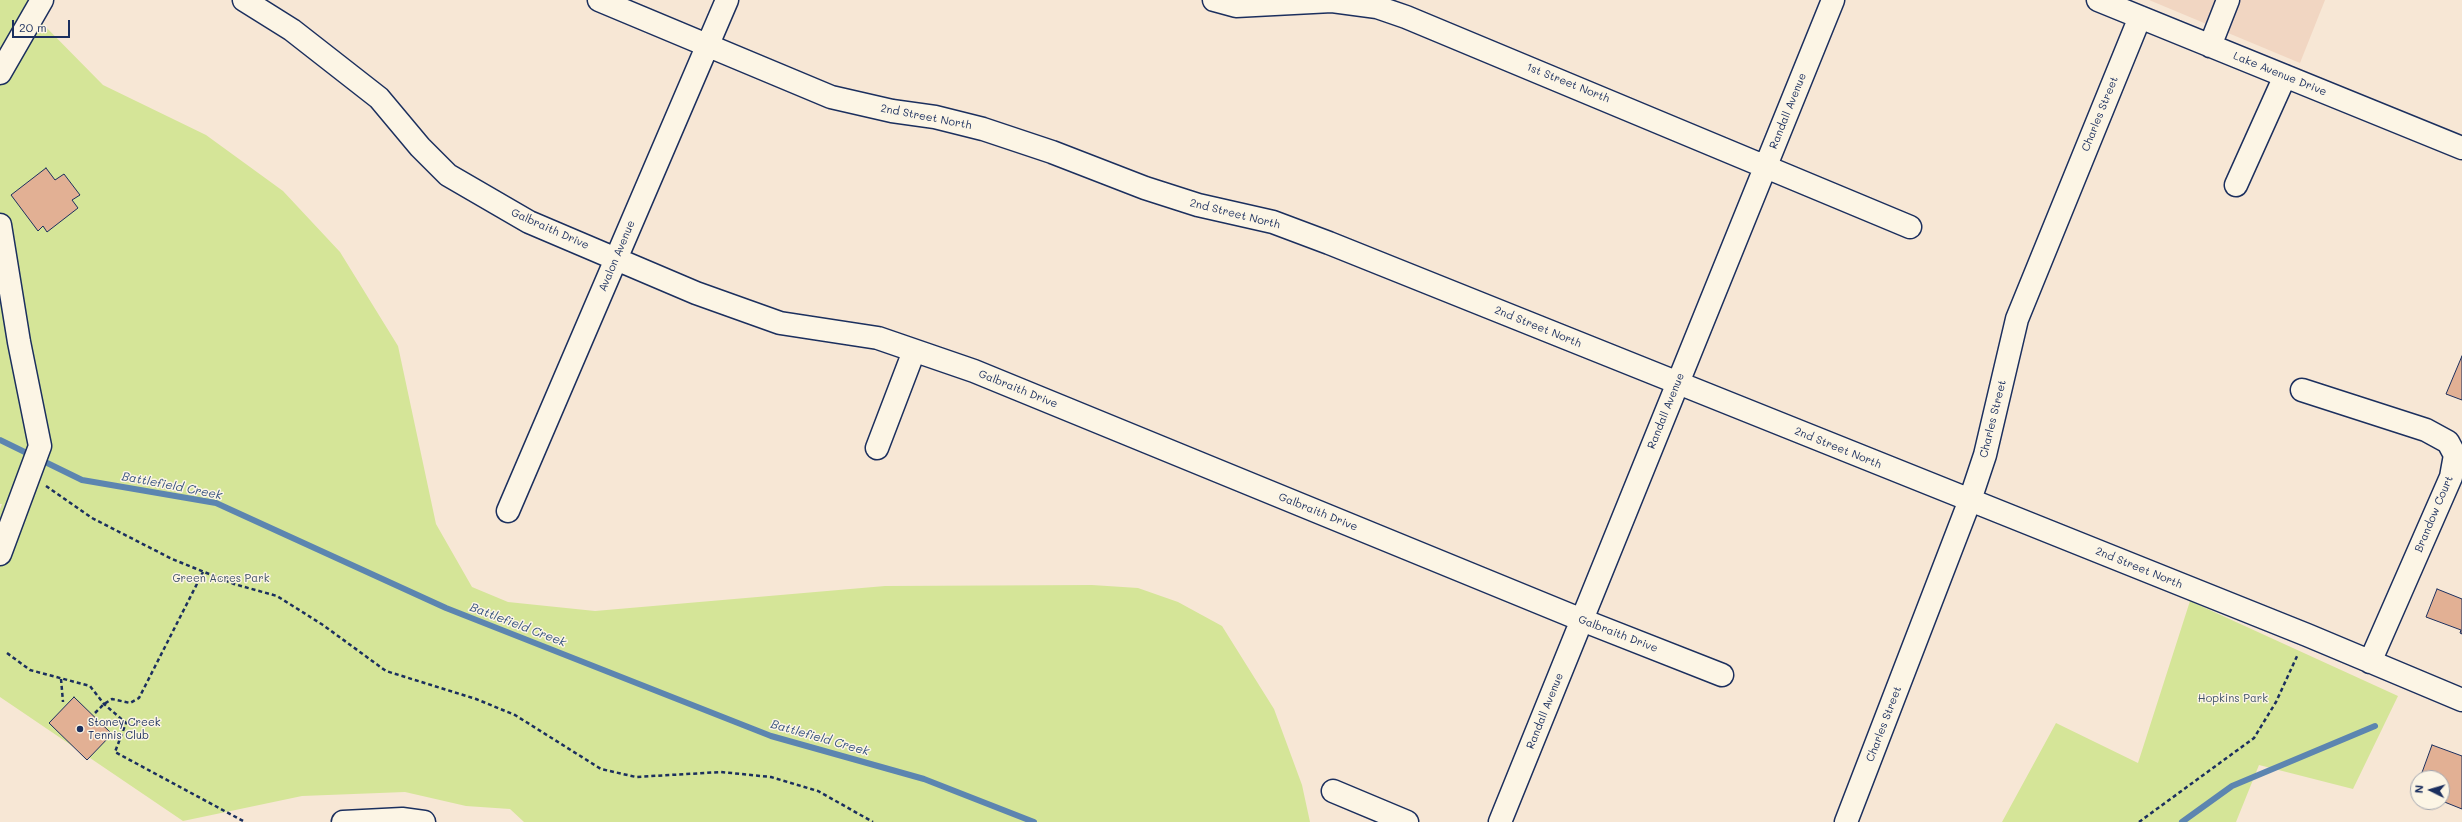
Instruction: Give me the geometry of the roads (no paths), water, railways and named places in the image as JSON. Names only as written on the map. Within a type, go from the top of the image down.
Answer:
[{"type":"street","points":[[0,73],[42,0]]},
{"type":"street","name":"Galbraith Drive","points":[[244,0],[292,30],[379,98],[420,147],[448,175],[529,222],[696,293],[780,323],[878,338],[974,371],[1582,620],[1722,675]]},
{"type":"street","name":"2nd Street North","points":[[599,0],[831,97],[892,110],[935,117],[984,129],[1198,205],[1273,222],[1443,288],[1677,384],[2306,635],[2462,700]]},
{"type":"street","name":"Avalon Avenue","points":[[508,511],[727,0]]},
{"type":"street","name":"1st Street North","points":[[1214,0],[1236,6],[1332,1],[1376,7],[1406,16],[1766,165],[1910,227]]},
{"type":"street","name":"Randall Avenue","points":[[1500,822],[1832,0]]},
{"type":"street","name":"Lake Avenue Drive","points":[[2098,0],[2138,10],[2210,46],[2462,148]]},
{"type":"street","points":[[2210,46],[2228,0]]},
{"type":"street","name":"Charles Street","points":[[1846,822],[1970,500],[1985,455],[2017,319],[2138,10]]},
{"type":"street","points":[[2236,185],[2285,76]]},
{"type":"street","points":[[0,225],[19,342],[40,446],[0,554]]},
{"type":"street","points":[[877,448],[914,351]]},
{"type":"street","name":"Brandow Court","points":[[2302,390],[2426,430],[2448,442],[2455,455],[2451,477],[2370,662]]},
{"type":"street","points":[[1333,791],[1408,822]]},
{"type":"street","points":[[343,822],[402,819],[424,822]]},
{"type":"waterway","name":"Battlefield Creek","points":[[0,440],[82,480],[216,503],[446,608],[771,736],[924,779],[1034,822]]},
{"type":"waterway","points":[[2182,822],[2232,786],[2375,726]]},
{"type":"place","name":"Stoney Creek Tennis Club","points":[[80,729]]},
{"type":"park label","name":"Green Acres Park","points":[[221,579]]},
{"type":"park label","name":"Hopkins Park","points":[[2233,699]]}]
